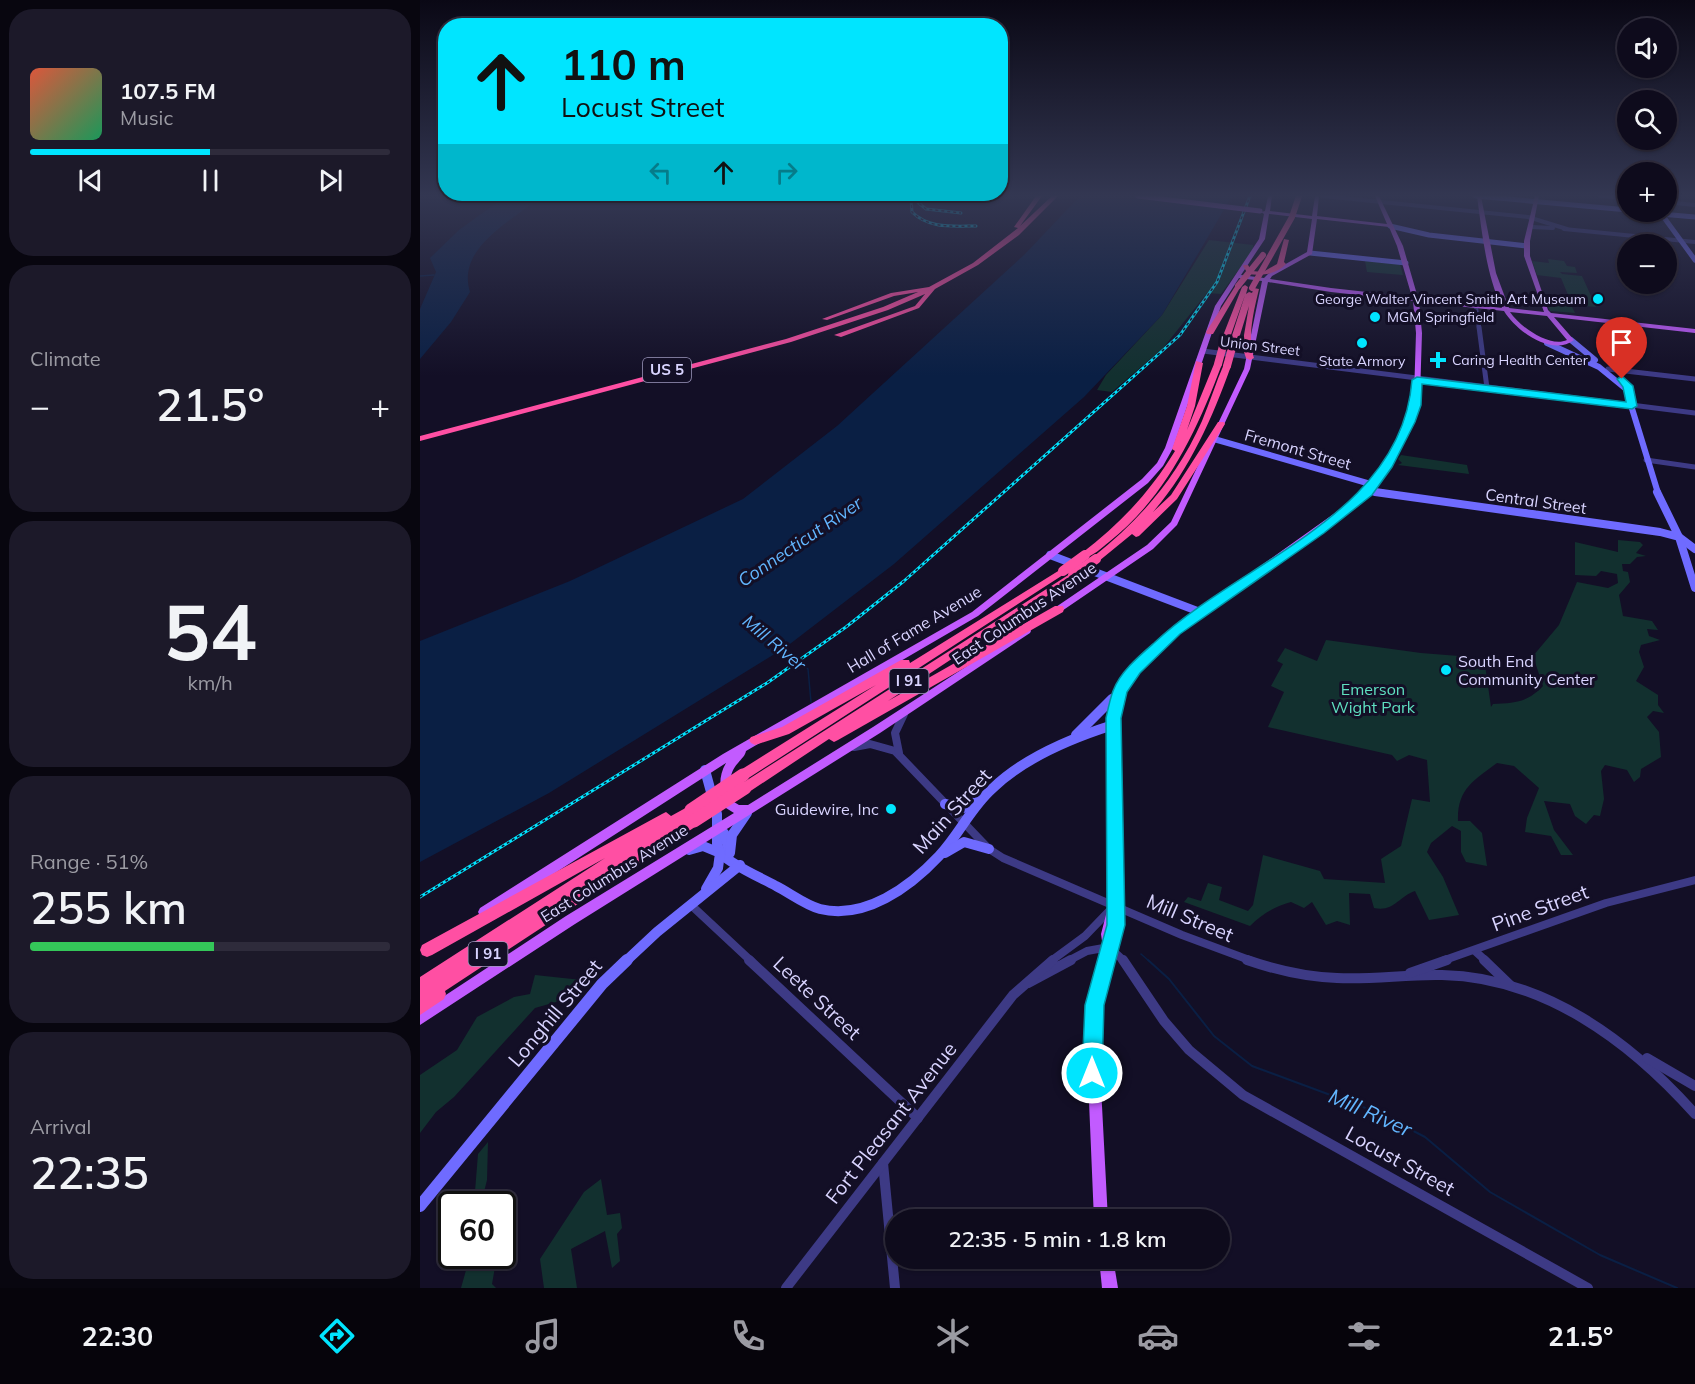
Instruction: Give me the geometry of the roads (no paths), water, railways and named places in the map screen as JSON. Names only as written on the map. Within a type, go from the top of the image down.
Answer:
[{"type":"highway","name":"US 5","points":[[420,438],[820,331],[933,288],[970,269],[987,256]]},
{"type":"highway","points":[[1250,357],[1247,351],[1248,288],[1262,256]]},
{"type":"highway","points":[[1210,332],[1248,288],[1270,256]]},
{"type":"highway","points":[[1270,275],[1283,264],[1284,256]]},
{"type":"highway","points":[[1246,266],[1250,273],[1260,275],[1283,264]]},
{"type":"highway","points":[[825,319],[891,294],[933,288]]},
{"type":"highway","points":[[838,335],[913,309],[924,303],[933,288]]},
{"type":"highway","name":"I 91","points":[[420,999],[557,911],[743,775],[961,634],[1098,557],[1144,518],[1176,480],[1204,426],[1222,365],[1223,346],[1248,288]]},
{"type":"highway","name":"I 91","points":[[420,985],[692,812],[745,788],[1068,573],[1085,555],[1123,525],[1150,497],[1182,451],[1232,348],[1248,288]]},
{"type":"highway","points":[[891,294],[901,296],[898,303],[913,303],[915,305],[913,309]]},
{"type":"highway","points":[[1150,497],[1172,458],[1182,432],[1194,398],[1199,363]]},
{"type":"highway","points":[[1098,557],[1138,533],[1162,510],[1185,483],[1221,424]]},
{"type":"highway","points":[[785,762],[863,722],[1059,609]]},
{"type":"highway","points":[[755,741],[785,731],[873,680],[961,634]]},
{"type":"highway","points":[[424,953],[692,812]]},
{"type":"highway","points":[[420,1008],[557,911]]},
{"type":"main road","name":"Hall of Fame Avenue","points":[[424,953],[705,770],[968,619],[1108,513],[1157,468],[1169,447],[1221,300],[1252,256]]},
{"type":"main road","name":"East Columbus Avenue","points":[[420,1019],[514,956],[910,708],[1107,577],[1171,529],[1250,357],[1265,281],[1270,275],[1304,256]]},
{"type":"main road","points":[[1343,256],[1406,262]]},
{"type":"main road","name":"Main Street","points":[[1062,746],[1097,716],[1120,691],[1149,653],[1200,612],[1320,530],[1371,488],[1387,467],[1412,418],[1417,380],[1419,333],[1416,299],[1403,256]]},
{"type":"main road","points":[[1491,256],[1506,310],[1521,327],[1547,343],[1599,367],[1626,389]]},
{"type":"main road","points":[[1529,256],[1534,280],[1548,314],[1571,340],[1628,386],[1626,389],[1654,487],[1679,537],[1695,588]]},
{"type":"main road","points":[[1238,276],[1476,307],[1695,331]]},
{"type":"main road","points":[[1547,343],[1562,345],[1571,340]]},
{"type":"main road","name":"Fremont Street","points":[[1214,439],[1371,488]]},
{"type":"main road","name":"Central Street","points":[[1371,488],[1679,537],[1695,549]]},
{"type":"main road","points":[[1050,555],[1200,612]]},
{"type":"main road","name":"Main Street","points":[[725,853],[727,860],[818,908],[840,911],[861,908],[885,898],[939,856],[986,794],[1005,778],[1091,731],[1113,725],[1120,691]]},
{"type":"main road","points":[[1100,1209],[1092,1030],[1098,986],[1116,925],[1113,725]]},
{"type":"main road","points":[[753,806],[743,810],[732,808],[724,777],[728,765],[755,741]]},
{"type":"main road","points":[[705,770],[718,828],[716,838],[725,853]]},
{"type":"main road","points":[[945,804],[965,807],[986,794]]},
{"type":"main road","points":[[692,906],[711,883],[736,826],[753,806]]},
{"type":"main road","points":[[939,856],[964,842],[989,849]]},
{"type":"main road","points":[[666,860],[698,847],[725,853]]},
{"type":"main road","name":"Longhill Street","points":[[420,1206],[602,984],[652,936],[740,865]]},
{"type":"main road","points":[[1107,1269],[1110,1288]]},
{"type":"street","points":[[1476,307],[1487,388]]},
{"type":"street","name":"Union Street","points":[[1203,351],[1695,414]]},
{"type":"street","points":[[1608,369],[1695,379]]},
{"type":"street","points":[[1646,460],[1695,467]]},
{"type":"street","name":"Mill Street","points":[[902,758],[896,745],[895,729],[910,708]]},
{"type":"street","name":"Mill Street","points":[[840,753],[870,744],[887,747],[902,758],[989,849],[1027,870],[1221,952],[1300,975],[1325,978],[1400,975],[1460,976],[1513,988],[1567,1009],[1695,1086]]},
{"type":"street","name":"Pine Street","points":[[1400,975],[1475,951],[1606,903],[1695,880]]},
{"type":"street","name":"Leete Street","points":[[692,906],[918,1118]]},
{"type":"street","name":"Fort Pleasant Avenue","points":[[786,1288],[987,1027],[1043,967],[1085,936],[1114,906]]},
{"type":"street","name":"Fort Pleasant Avenue","points":[[1028,983],[1087,951],[1109,947]]},
{"type":"street","name":"Locust Street","points":[[1109,947],[1128,965],[1164,1021],[1188,1050],[1243,1095],[1588,1288]]},
{"type":"street","name":"Mill Street","points":[[1475,951],[1513,988]]},
{"type":"street","name":"Mill Street","points":[[1627,1047],[1660,1075],[1695,1114]]},
{"type":"street","points":[[883,1163],[896,1288]]},
{"type":"water","points":[[432,256],[474,256],[468,276],[470,292],[451,322],[420,359],[420,309],[436,272],[430,258]]},
{"type":"water","name":"Connecticut River","points":[[1023,256],[1197,256],[1162,315],[1084,397],[894,564],[786,647],[549,793],[420,862],[420,641],[570,581],[743,499],[837,426]]},
{"type":"waterway","points":[[420,276],[434,275]]},
{"type":"waterway","name":"Mill River","points":[[784,646],[808,669],[811,702]]},
{"type":"waterway","name":"Mill River","points":[[1141,954],[1149,961]]},
{"type":"waterway","name":"Mill River","points":[[1148,960],[1169,979],[1214,1036],[1252,1066],[1379,1113],[1425,1137],[1490,1192],[1600,1255],[1677,1288]]},
{"type":"railway","points":[[420,897],[767,683],[846,627],[904,581],[1180,335],[1217,282],[1227,256]]},
{"type":"place","name":"George Walter Vincent Smith Art Museum","points":[[1598,299]]},
{"type":"place","name":"MGM Springfield","points":[[1375,317]]},
{"type":"place","name":"State Armory","points":[[1362,343]]},
{"type":"place","name":"Caring Health Center","points":[[1438,360]]},
{"type":"place","name":"South End Community Center","points":[[1446,670]]},
{"type":"place","name":"Guidewire, Inc","points":[[891,809]]},
{"type":"park label","name":"Emerson Wight Park","points":[[1373,698]]}]
